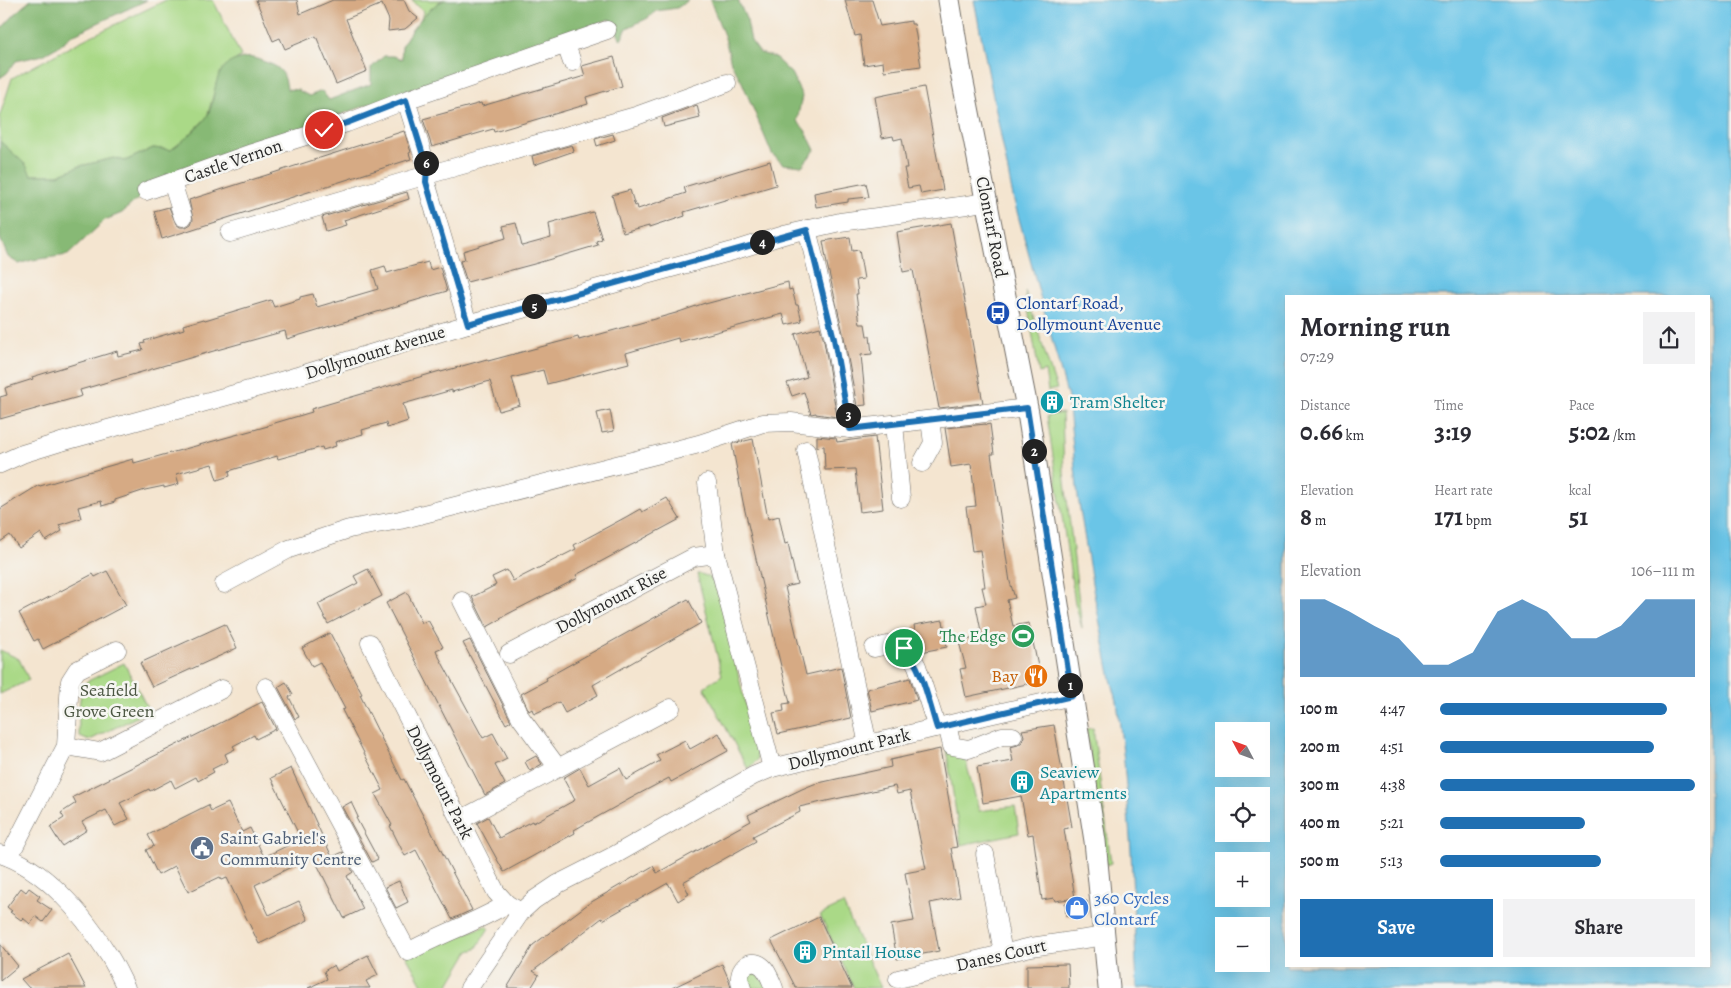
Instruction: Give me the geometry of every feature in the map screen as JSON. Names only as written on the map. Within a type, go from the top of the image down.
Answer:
[{"type":"main road","name":"Clontarf Road","points":[[949,0],[960,68],[988,201],[1027,408],[1093,826],[1109,988]]},
{"type":"street","name":"Castle Vernon","points":[[146,191],[252,153],[347,123],[406,100],[607,30]]},
{"type":"street","points":[[566,44],[572,62]]},
{"type":"street","points":[[230,233],[636,116],[727,83]]},
{"type":"street","points":[[406,100],[427,168],[426,182],[468,324]]},
{"type":"street","name":"Castle Vernon","points":[[172,182],[184,217]]},
{"type":"street","name":"Dollymount Avenue","points":[[0,464],[29,452],[274,383],[468,324],[807,230],[840,222],[988,201]]},
{"type":"street","points":[[807,230],[834,339],[850,429]]},
{"type":"street","points":[[224,584],[289,550],[349,529],[400,520],[689,446],[764,423],[791,422],[850,429],[1027,408]]},
{"type":"street","points":[[922,463],[933,443],[930,420]]},
{"type":"street","points":[[894,424],[901,498]]},
{"type":"street","points":[[806,450],[868,745]]},
{"type":"street","name":"Dollymount Park","points":[[707,483],[716,554],[772,768]]},
{"type":"street","name":"Dollymount Rise","points":[[509,654],[694,557],[716,554]]},
{"type":"street","points":[[462,601],[521,718],[558,768]]},
{"type":"street","name":"Dollymount Park","points":[[370,642],[496,892],[514,908]]},
{"type":"street","points":[[874,648],[897,643],[911,655],[952,746],[969,750],[1002,736],[1013,736]]},
{"type":"street","points":[[117,650],[77,670],[70,681],[66,746],[4,856],[43,878],[74,908],[107,952],[126,988]]},
{"type":"street","points":[[266,687],[408,952],[427,941],[489,915],[514,908]]},
{"type":"street","points":[[66,746],[100,752],[222,689]]},
{"type":"street","name":"Dollymount Park","points":[[469,988],[514,908],[534,900],[558,884],[613,856],[753,776],[772,768],[1072,696]]},
{"type":"street","points":[[460,820],[671,708]]},
{"type":"street","points":[[985,854],[1003,954]]},
{"type":"street","name":"Danes Court","points":[[898,979],[1050,943],[1105,936]]},
{"type":"street","points":[[742,988],[739,979],[742,968],[753,963],[764,967],[774,988]]},
{"type":"green space","points":[[31,0],[147,0],[72,35],[59,46],[43,55],[16,61],[7,73],[0,78],[0,30]]},
{"type":"green space","points":[[166,0],[213,0],[241,56],[220,72],[207,117],[171,150],[153,148],[125,161],[114,158],[80,166],[58,175],[31,175],[0,141],[0,115],[12,78],[79,42]]},
{"type":"green space","points":[[412,0],[445,0],[440,1],[420,20],[424,11]]},
{"type":"green space","points":[[445,0],[689,0],[677,8],[656,11],[648,18],[627,28],[621,40],[610,19],[266,141],[158,187],[135,201],[122,213],[105,220],[68,255],[32,260],[19,264],[8,257],[0,238],[0,141],[26,165],[31,175],[58,175],[80,166],[114,158],[125,161],[153,148],[171,150],[207,117],[216,82],[223,69],[228,64],[244,58],[257,59],[281,71],[287,89],[298,90],[309,96],[322,91],[329,100],[371,84],[371,68],[384,56],[402,59],[404,41],[414,27],[433,7]]},
{"type":"green space","points":[[710,0],[738,0],[747,21],[751,41],[760,53],[774,57],[791,73],[802,96],[797,121],[805,130],[815,150],[802,166],[783,164],[772,154],[742,82],[731,63],[725,38]]},
{"type":"green space","points":[[1025,291],[1057,389],[1048,391],[1045,371],[1039,373]]},
{"type":"green space","points":[[1062,413],[1064,473],[1082,628],[1075,603],[1047,416]]},
{"type":"green space","points":[[697,574],[710,578],[718,588],[757,754],[757,760],[748,769],[704,687],[722,675]]},
{"type":"green space","points":[[0,650],[19,659],[29,680],[0,694]]},
{"type":"green space","name":"Seafield Grove Green","points":[[124,663],[149,711],[92,739],[87,740],[80,737],[80,701],[86,682]]},
{"type":"green space","points":[[1093,728],[1111,863],[1106,865],[1086,729]]},
{"type":"green space","points":[[962,747],[979,811],[1015,806],[1019,833],[961,845],[946,748]]},
{"type":"green space","points":[[843,904],[881,988],[854,988],[820,915]]},
{"type":"green space","points":[[485,926],[489,928],[476,949],[469,951],[447,988],[424,988],[406,956]]},
{"type":"green space","points":[[753,967],[769,988],[746,988],[743,973]]},
{"type":"water","points":[[974,0],[1731,0],[1731,988],[1137,988],[1131,851],[1117,701],[1093,589],[1078,497],[1068,398],[1013,197]]},
{"type":"building","points":[[256,0],[297,0],[300,14],[333,0],[404,0],[409,11],[418,18],[405,29],[388,31],[389,20],[382,4],[346,19],[367,71],[336,84],[316,36],[285,49],[280,38],[273,41]]},
{"type":"building","points":[[845,0],[872,0],[880,26],[911,21],[911,24],[914,24],[921,66],[884,71],[883,62],[864,65],[860,35],[855,36]]},
{"type":"building","points":[[614,57],[622,86],[586,97],[588,104],[494,132],[493,129],[432,147],[423,119],[481,103],[482,106],[585,76],[582,66]]},
{"type":"building","points":[[924,87],[943,190],[921,194],[919,186],[908,188],[904,168],[907,168],[902,138],[894,140],[893,136],[882,138],[875,97]]},
{"type":"building","points":[[697,105],[700,118],[664,127],[662,118]]},
{"type":"building","points":[[404,131],[411,152],[409,153],[411,159],[162,239],[154,211],[169,207],[176,224],[180,227],[186,227],[191,224],[193,219],[189,200]]},
{"type":"building","points":[[613,134],[615,140],[597,146],[595,139]]},
{"type":"building","points":[[572,145],[574,151],[534,165],[532,156]]},
{"type":"building","points":[[770,161],[776,185],[684,212],[685,216],[649,228],[649,226],[623,233],[612,195],[630,190],[635,206],[637,205],[638,209],[686,193],[684,187]]},
{"type":"building","points":[[866,183],[869,197],[848,199],[848,202],[816,207],[814,193]]},
{"type":"building","points":[[407,192],[409,199],[344,220],[346,225],[326,231],[322,217]]},
{"type":"building","points":[[593,212],[602,239],[596,241],[598,245],[467,282],[460,261],[465,260],[463,251],[506,238],[503,226],[516,223],[522,246],[551,238],[549,224]]},
{"type":"building","points":[[951,223],[983,403],[939,408],[913,270],[903,272],[897,232]]},
{"type":"building","points":[[850,237],[852,251],[859,250],[864,279],[856,280],[858,294],[856,294],[860,324],[865,324],[867,336],[870,336],[872,354],[861,355],[866,405],[857,406],[823,241]]},
{"type":"building","points":[[428,262],[430,270],[440,267],[447,291],[287,339],[285,331],[217,350],[80,390],[82,396],[0,419],[0,397],[7,395],[5,388],[33,379],[32,377],[117,351],[118,356],[143,350],[141,344],[145,343],[144,341],[184,329],[183,325],[271,300],[274,307],[313,294],[317,307],[378,289],[372,270],[385,266],[387,273]]},
{"type":"building","points":[[788,282],[789,290],[792,289],[802,321],[786,325],[783,314],[679,342],[678,338],[626,353],[629,363],[547,384],[543,370],[512,378],[520,405],[499,411],[490,381],[452,392],[452,390],[403,404],[408,421],[387,428],[386,423],[362,430],[363,434],[335,442],[336,446],[323,450],[322,447],[278,459],[277,456],[229,471],[230,476],[217,480],[212,464],[176,474],[179,484],[145,490],[102,506],[101,501],[78,507],[81,518],[59,525],[62,531],[46,541],[41,533],[19,548],[10,535],[0,542],[0,509],[39,485],[133,459],[134,463],[268,426],[312,412],[311,409],[440,371],[487,359],[488,361],[578,337],[579,340],[705,303]]},
{"type":"building","points":[[820,327],[837,417],[816,413],[811,414],[804,392],[792,396],[787,383],[807,377],[795,334]]},
{"type":"building","name":"Tram Shelter","points":[[1056,392],[1059,409],[1048,411],[1044,395]]},
{"type":"building","points":[[610,410],[614,431],[602,433],[597,413]]},
{"type":"building","points":[[990,424],[994,454],[991,454],[1010,582],[1015,598],[1007,600],[1013,626],[1029,623],[1041,681],[966,697],[960,669],[966,668],[959,642],[982,636],[976,606],[986,604],[982,587],[985,587],[980,550],[972,551],[966,507],[976,506],[971,464],[951,467],[945,428]]},
{"type":"building","points":[[817,436],[836,438],[837,442],[875,437],[883,509],[860,512],[855,469],[825,470],[824,446],[817,447]]},
{"type":"building","points":[[753,439],[768,519],[779,516],[785,544],[788,543],[797,584],[785,587],[806,675],[841,667],[851,718],[778,734],[773,713],[784,711],[783,704],[790,703],[743,502],[732,444]]},
{"type":"building","points":[[667,498],[680,519],[576,575],[578,578],[500,618],[487,627],[472,597],[496,585],[492,577],[507,570],[513,581],[576,549],[574,545],[640,509],[642,512]]},
{"type":"building","points":[[368,569],[382,596],[328,624],[318,604],[358,583],[354,576]]},
{"type":"building","points":[[107,571],[126,605],[43,649],[38,639],[34,641],[19,613],[93,574],[95,577]]},
{"type":"building","points":[[407,592],[422,623],[428,620],[443,647],[436,650],[438,655],[483,738],[493,733],[507,759],[495,765],[505,784],[485,795],[386,603]]},
{"type":"building","points":[[688,599],[701,623],[593,685],[598,695],[565,713],[559,702],[534,714],[532,709],[529,711],[521,694],[547,680],[546,678]]},
{"type":"building","points":[[943,620],[947,647],[921,652],[918,647],[914,625]]},
{"type":"building","points":[[225,624],[237,648],[152,687],[140,663]]},
{"type":"building","points":[[330,633],[362,694],[360,695],[402,780],[404,779],[472,910],[452,919],[416,850],[405,856],[390,826],[392,825],[375,794],[383,790],[342,710],[345,709],[320,662],[312,666],[302,648]]},
{"type":"building","points":[[470,640],[511,721],[506,724],[463,643]]},
{"type":"building","points":[[910,678],[917,700],[872,711],[867,689]]},
{"type":"building","points":[[286,682],[293,694],[289,697],[299,717],[295,719],[278,687]]},
{"type":"building","points":[[262,702],[276,729],[256,739],[254,735],[233,746],[235,749],[225,754],[228,761],[212,769],[214,772],[198,781],[196,777],[175,788],[171,780],[120,803],[129,819],[115,826],[106,810],[82,822],[87,830],[62,846],[50,827],[64,818],[61,813],[76,803],[73,797]]},
{"type":"building","name":"Seaview Apartments","points":[[1054,725],[1072,827],[1064,829],[1075,898],[1055,901],[1054,898],[1042,900],[1033,834],[1028,835],[1021,796],[983,803],[977,767],[1013,761],[1010,747],[1022,742],[1024,736],[1022,730]]},
{"type":"building","points":[[719,733],[728,751],[671,782],[669,778],[635,796],[574,830],[575,833],[504,872],[477,823],[488,817],[499,838],[532,821],[533,823],[575,800],[563,778],[580,768],[589,785],[620,768],[626,780],[660,761],[656,755],[685,740],[690,749]]},
{"type":"building","points":[[940,749],[957,847],[951,848],[960,897],[930,903],[939,951],[897,959],[891,925],[914,921],[905,873],[926,869],[910,791],[897,794],[895,786],[799,807],[800,812],[753,836],[756,841],[683,882],[689,894],[678,901],[668,883],[603,920],[602,918],[533,971],[539,975],[531,988],[507,988],[533,945],[588,904],[653,866],[657,873],[751,821],[748,815],[814,784],[891,767],[890,760]]},
{"type":"building","points":[[536,756],[542,764],[530,771],[525,762]]},
{"type":"building","points":[[291,768],[332,857],[343,852],[353,872],[347,876],[363,909],[344,918],[313,856],[255,885],[269,915],[299,901],[308,920],[259,944],[227,878],[222,880],[220,877],[188,892],[175,866],[158,875],[146,850],[154,846],[148,835],[208,805],[211,811],[228,803],[242,832],[250,828],[264,857],[301,839],[271,778]]},
{"type":"building","points":[[351,802],[358,817],[356,818],[378,859],[372,862],[342,807]]},
{"type":"building","points":[[399,881],[408,902],[396,908],[385,887]]},
{"type":"building","points":[[21,888],[26,892],[29,888],[40,896],[37,900],[52,910],[43,922],[35,916],[30,924],[23,918],[21,920],[10,912],[12,911],[7,907]]},
{"type":"building","name":"360 Cycles Clontarf","points":[[1087,901],[1088,914],[1066,916],[1065,903]]},
{"type":"building","name":"Pintail House","points":[[819,917],[852,988],[796,988],[771,940]]},
{"type":"building","points":[[0,944],[18,966],[0,981]]},
{"type":"building","points":[[68,954],[86,988],[29,988],[21,979]]},
{"type":"building","points":[[368,955],[378,975],[366,981],[370,988],[308,988],[327,979],[324,971],[334,965],[337,971]]},
{"type":"building","points":[[722,964],[731,988],[672,988]]},
{"type":"building","points":[[1068,964],[1069,988],[1027,988],[1027,965]]},
{"type":"place","name":"Clontarf Road, Dollymount Avenue","points":[[998,313]]},
{"type":"place","name":"Tram Shelter","points":[[1052,402]]},
{"type":"place","name":"The Edge","points":[[1023,636]]},
{"type":"place","name":"Bay","points":[[1036,676]]},
{"type":"place","name":"Seaview Apartments","points":[[1022,782]]},
{"type":"place","name":"Saint Gabriel's Community Centre","points":[[202,848]]},
{"type":"place","name":"360 Cycles Clontarf","points":[[1077,908]]},
{"type":"place","name":"Pintail House","points":[[805,952]]},
{"type":"route","points":[[324,130],[406,100],[427,168],[426,182],[468,324],[807,230],[834,339],[850,429],[1027,408],[1072,696],[937,728],[917,666],[911,655],[904,648]]}]
